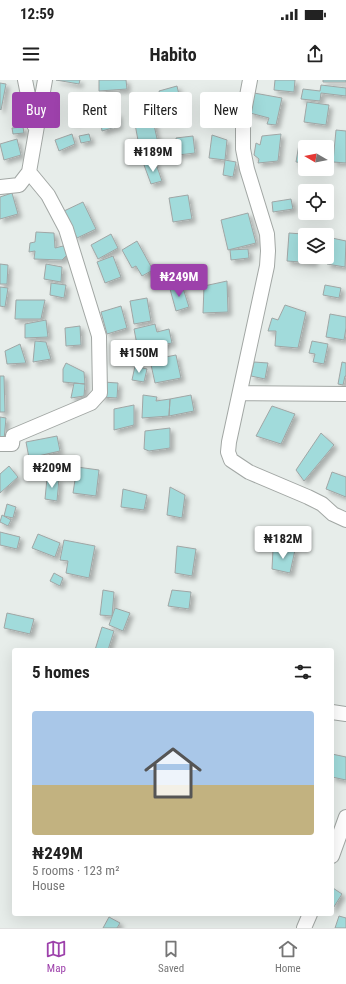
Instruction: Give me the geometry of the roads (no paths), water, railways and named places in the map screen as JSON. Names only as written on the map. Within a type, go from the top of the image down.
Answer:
[{"type":"street","points":[[25,80],[35,133]]},
{"type":"street","points":[[0,187],[19,185],[29,172],[45,80]]},
{"type":"street","points":[[250,80],[243,117],[244,149],[247,169],[267,234],[268,251],[267,266],[228,452],[231,460],[249,472],[318,502],[333,514],[346,520]]},
{"type":"street","points":[[0,444],[12,444],[13,436],[90,403],[100,393],[99,336],[66,229],[48,195],[29,172]]},
{"type":"street","points":[[240,393],[346,394]]},
{"type":"street","points":[[334,712],[346,714]]},
{"type":"street","points":[[335,835],[346,817]]},
{"type":"street","points":[[304,928],[309,916]]}]
